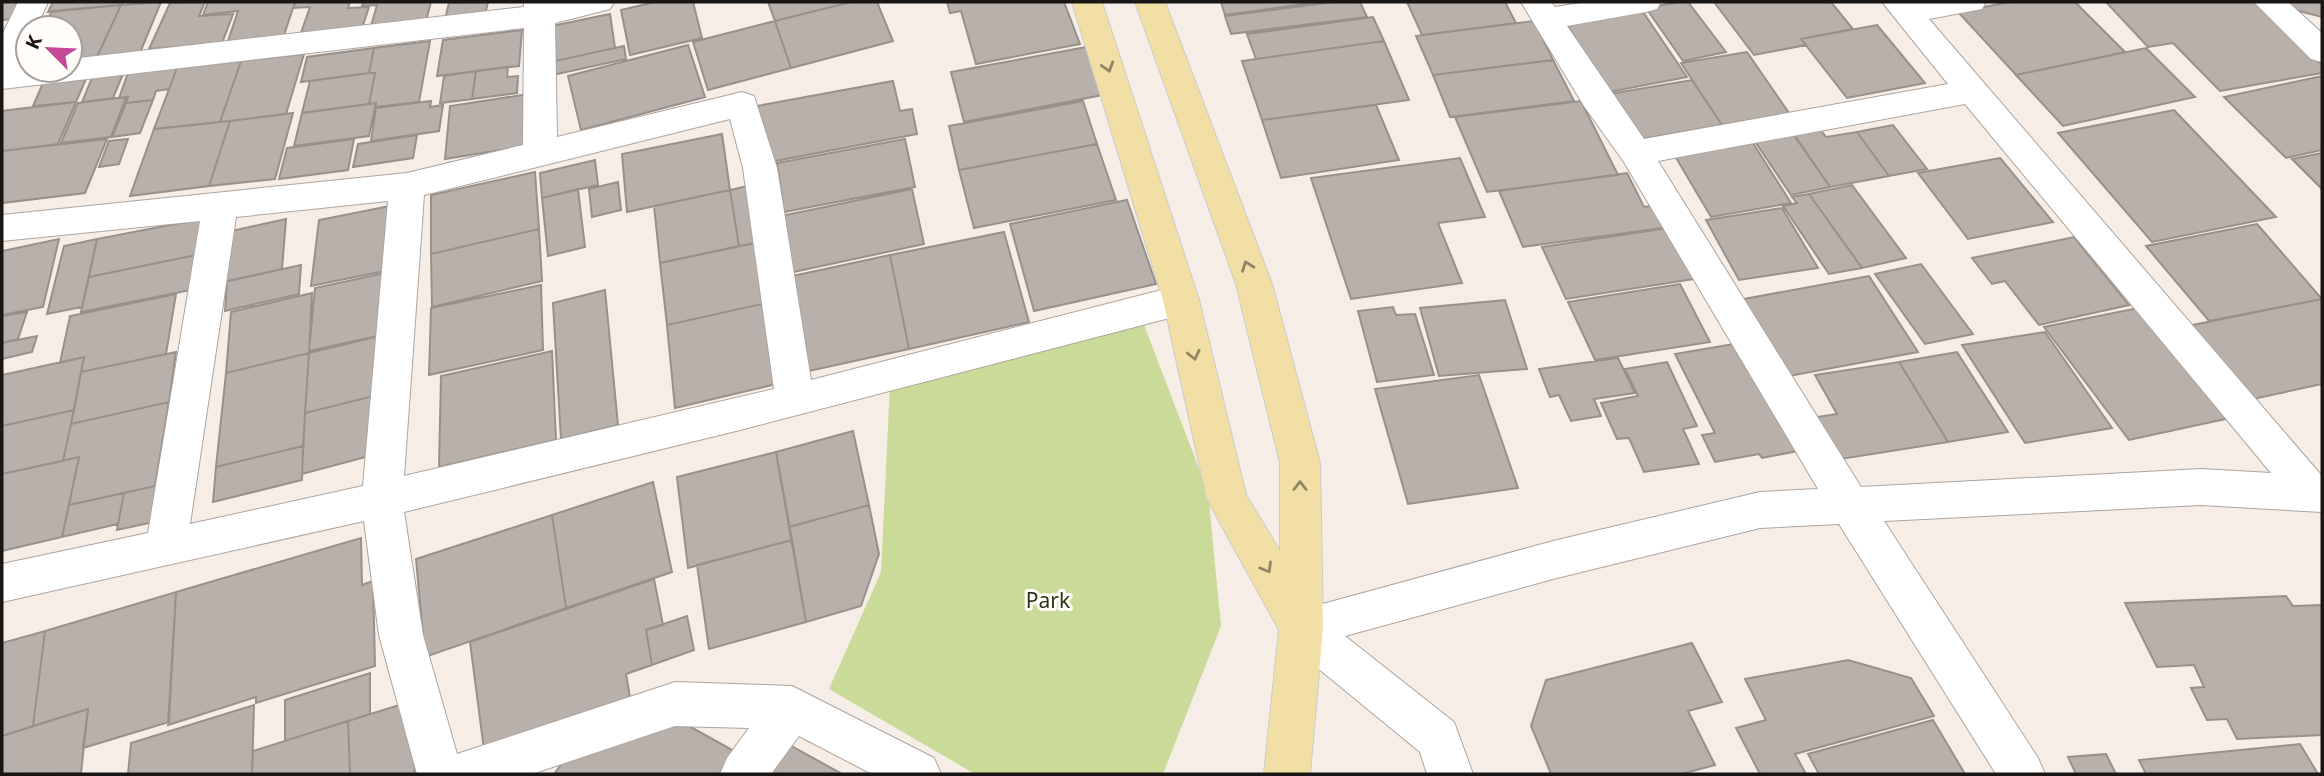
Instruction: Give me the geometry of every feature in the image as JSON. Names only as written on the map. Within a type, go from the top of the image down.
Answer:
[{"type":"main road","points":[[1087,2],[1181,300],[1227,499],[1301,628]]},
{"type":"main road","points":[[1150,2],[1254,284],[1300,463],[1301,628],[1287,774]]},
{"type":"street","points":[[2,67],[33,2]]},
{"type":"street","points":[[2,78],[598,2]]},
{"type":"street","points":[[1646,2],[1541,10],[1636,153],[1850,505],[2022,774]]},
{"type":"street","points":[[1902,8],[1971,2]]},
{"type":"street","points":[[2269,2],[2322,51]]},
{"type":"street","points":[[1902,8],[2316,493]]},
{"type":"street","points":[[538,9],[540,152]]},
{"type":"street","points":[[1636,153],[1975,91]]},
{"type":"street","points":[[2,228],[220,208],[407,186],[742,104],[760,168],[795,400]]},
{"type":"street","points":[[407,186],[382,500],[401,635],[440,774]]},
{"type":"street","points":[[166,548],[220,208]]},
{"type":"street","points":[[2,583],[382,500],[795,400],[1181,300]]},
{"type":"street","points":[[1301,628],[1553,560],[1760,510],[2201,487],[2316,493]]},
{"type":"street","points":[[1301,628],[1438,738],[1450,774]]},
{"type":"street","points":[[465,774],[676,704],[792,708],[918,774]]},
{"type":"street","points":[[743,774],[792,708]]},
{"type":"green space","name":"Park","points":[[1144,325],[1208,492],[1221,626],[1163,774],[975,774],[829,689],[881,572],[890,385]]},
{"type":"building","points":[[2,2],[25,2],[19,14],[14,14],[14,19],[2,20]]},
{"type":"building","points":[[53,2],[123,2],[121,5],[48,12]]},
{"type":"building","points":[[161,2],[139,55],[96,59],[121,5]]},
{"type":"building","points":[[205,2],[199,16],[233,14],[222,43],[149,49],[170,3]]},
{"type":"building","points":[[208,2],[295,2],[283,38],[227,44],[238,11],[203,15]]},
{"type":"building","points":[[296,2],[350,2],[348,8],[369,7],[362,28],[301,33],[310,7],[293,8]]},
{"type":"building","points":[[364,2],[431,2],[426,21],[371,26],[377,5],[362,6]]},
{"type":"building","points":[[488,2],[484,19],[444,23],[449,3]]},
{"type":"building","points":[[655,2],[693,2],[702,38],[630,55],[621,10]]},
{"type":"building","points":[[768,2],[851,2],[775,21]]},
{"type":"building","points":[[851,2],[877,2],[893,41],[791,68],[775,21]]},
{"type":"building","points":[[947,2],[1064,2],[1080,44],[976,64],[961,11],[950,13]]},
{"type":"building","points":[[1221,2],[1318,2],[1225,15]]},
{"type":"building","points":[[1334,2],[1360,2],[1367,17],[1231,34],[1225,16]]},
{"type":"building","points":[[1407,2],[1505,2],[1516,23],[1422,35]]},
{"type":"building","points":[[1688,2],[1726,52],[1683,61],[1646,8]]},
{"type":"building","points":[[1714,2],[1831,2],[1853,29],[1801,39],[1806,45],[1754,55]]},
{"type":"building","points":[[2010,2],[2075,2],[2125,52],[2016,75],[1958,12]]},
{"type":"building","points":[[2106,2],[2256,2],[2322,65],[2322,73],[2220,91],[2173,43],[2148,47]]},
{"type":"building","points":[[2275,2],[2322,2],[2322,17],[2275,5]]},
{"type":"building","points":[[121,5],[96,59],[84,60],[84,14],[51,14],[52,11]]},
{"type":"building","points":[[1641,9],[1687,77],[1609,92],[1566,23]]},
{"type":"building","points":[[610,14],[615,48],[546,63],[542,28]]},
{"type":"building","points":[[1373,17],[1384,41],[1256,59],[1247,34]]},
{"type":"building","points":[[775,21],[791,68],[708,90],[693,42]]},
{"type":"building","points":[[1534,21],[1553,60],[1433,75],[1416,36]]},
{"type":"building","points":[[1877,25],[1925,83],[1847,98],[1801,39]]},
{"type":"building","points":[[522,30],[519,66],[437,76],[443,40]]},
{"type":"building","points":[[430,41],[419,102],[375,107],[376,103],[369,104],[375,73],[369,73],[374,48]]},
{"type":"building","points":[[1384,41],[1409,100],[1262,120],[1242,61]]},
{"type":"building","points":[[688,45],[705,97],[581,130],[568,76]]},
{"type":"building","points":[[624,46],[626,59],[548,76],[546,63]]},
{"type":"building","points":[[1092,46],[1108,94],[964,122],[951,72]]},
{"type":"building","points":[[374,48],[369,73],[301,82],[307,57]]},
{"type":"building","points":[[2146,48],[2195,97],[2063,126],[2016,75]]},
{"type":"building","points":[[1747,52],[1789,113],[1722,125],[1681,63]]},
{"type":"building","points":[[304,54],[286,114],[220,122],[241,61]]},
{"type":"building","points":[[1553,60],[1574,101],[1450,117],[1433,75]]},
{"type":"building","points":[[241,61],[220,122],[154,129],[177,68]]},
{"type":"building","points":[[508,67],[507,77],[518,76],[517,93],[472,99],[476,71]]},
{"type":"building","points":[[177,68],[169,89],[156,91],[153,100],[126,103],[128,97],[119,98],[128,73]]},
{"type":"building","points":[[476,71],[472,99],[440,103],[444,76]]},
{"type":"building","points":[[375,73],[369,104],[302,113],[310,81]]},
{"type":"building","points":[[123,74],[113,98],[82,102],[92,78]]},
{"type":"building","points":[[2322,76],[2322,150],[2286,158],[2224,97]]},
{"type":"building","points":[[1692,80],[1722,125],[1636,140],[1609,94]]},
{"type":"building","points":[[893,81],[900,111],[912,109],[917,134],[765,163],[757,106]]},
{"type":"building","points":[[43,84],[84,84],[76,102],[33,106]]},
{"type":"building","points":[[529,94],[526,146],[445,159],[450,106]]},
{"type":"building","points":[[126,97],[111,137],[61,143],[78,103]]},
{"type":"building","points":[[153,100],[140,133],[112,137],[126,103]]},
{"type":"building","points":[[431,101],[430,107],[443,105],[439,131],[371,141],[376,108]]},
{"type":"building","points":[[1083,101],[1097,144],[959,170],[949,126]]},
{"type":"building","points":[[1581,101],[1618,175],[1487,192],[1455,117]]},
{"type":"building","points":[[76,102],[58,144],[2,151],[2,111]]},
{"type":"building","points":[[376,103],[369,136],[294,146],[302,113]]},
{"type":"building","points":[[1376,105],[1399,160],[1281,178],[1262,120]]},
{"type":"building","points":[[2174,110],[2276,217],[2152,242],[2058,133]]},
{"type":"building","points":[[293,113],[275,179],[209,186],[230,121]]},
{"type":"building","points":[[230,121],[209,186],[130,196],[154,129]]},
{"type":"building","points":[[1893,125],[1927,169],[1889,176],[1857,132]]},
{"type":"building","points":[[1820,129],[1826,137],[1857,132],[1889,176],[1830,187],[1793,134]]},
{"type":"building","points":[[1791,130],[1830,187],[1791,195],[1752,137]]},
{"type":"building","points":[[722,134],[730,190],[627,212],[622,154]]},
{"type":"building","points":[[417,135],[413,158],[353,167],[358,144]]},
{"type":"building","points":[[107,139],[85,193],[2,203],[2,151]]},
{"type":"building","points":[[128,139],[119,164],[99,167],[109,141]]},
{"type":"building","points":[[354,139],[348,170],[279,179],[287,148]]},
{"type":"building","points":[[905,139],[915,187],[784,212],[777,163]]},
{"type":"building","points":[[1753,143],[1791,203],[1711,217],[1675,156]]},
{"type":"building","points":[[1097,144],[1116,200],[974,228],[959,170]]},
{"type":"building","points":[[2322,153],[2322,189],[2292,159]]},
{"type":"building","points":[[1460,158],[1485,217],[1438,223],[1462,283],[1351,299],[1311,178]]},
{"type":"building","points":[[2000,158],[2053,222],[1968,239],[1918,173]]},
{"type":"building","points":[[595,160],[598,185],[542,198],[540,173]]},
{"type":"building","points":[[535,172],[539,229],[431,254],[431,195]]},
{"type":"building","points":[[1627,173],[1644,207],[1658,205],[1670,227],[1523,247],[1499,191]]},
{"type":"building","points":[[618,182],[621,210],[592,217],[589,189]]},
{"type":"building","points":[[756,184],[765,241],[739,246],[730,190]]},
{"type":"building","points":[[1852,185],[1906,258],[1862,268],[1809,194]]},
{"type":"building","points":[[578,189],[585,247],[548,256],[542,198]]},
{"type":"building","points":[[912,189],[924,244],[784,274],[776,217]]},
{"type":"building","points":[[730,190],[739,246],[660,263],[654,206]]},
{"type":"building","points":[[1809,194],[1862,268],[1829,274],[1783,206],[1797,203],[1792,197]]},
{"type":"building","points":[[1127,200],[1156,284],[1034,311],[1010,224]]},
{"type":"building","points":[[390,206],[385,271],[311,286],[319,220]]},
{"type":"building","points":[[1782,208],[1818,268],[1739,280],[1706,220]]},
{"type":"building","points":[[201,219],[196,255],[89,277],[97,239]]},
{"type":"building","points":[[286,219],[282,269],[216,284],[222,233]]},
{"type":"building","points":[[2257,224],[2322,299],[2209,321],[2146,246]]},
{"type":"building","points":[[1668,228],[1694,279],[1566,299],[1542,247]]},
{"type":"building","points":[[539,229],[542,281],[432,307],[431,254]]},
{"type":"building","points":[[1004,232],[1029,322],[909,349],[890,255]]},
{"type":"building","points":[[2074,237],[2129,305],[2039,325],[2005,281],[1992,284],[1972,258]]},
{"type":"building","points":[[59,239],[43,307],[2,315],[2,251]]},
{"type":"building","points":[[97,239],[82,307],[47,314],[64,246]]},
{"type":"building","points":[[765,241],[775,301],[667,325],[660,263]]},
{"type":"building","points":[[206,253],[201,288],[81,312],[89,277]]},
{"type":"building","points":[[890,255],[909,349],[795,374],[783,278]]},
{"type":"building","points":[[1921,264],[1973,334],[1925,344],[1875,274]]},
{"type":"building","points":[[301,265],[299,294],[225,311],[227,281]]},
{"type":"building","points":[[385,273],[382,335],[309,351],[315,288]]},
{"type":"building","points":[[1869,276],[1918,352],[1778,378],[1733,301]]},
{"type":"building","points":[[1680,284],[1710,342],[1595,360],[1568,302]]},
{"type":"building","points":[[541,285],[543,350],[429,375],[431,308]]},
{"type":"building","points":[[605,290],[618,425],[561,439],[553,303]]},
{"type":"building","points":[[312,293],[309,353],[226,373],[231,312]]},
{"type":"building","points":[[176,294],[166,354],[81,372],[84,357],[60,363],[70,316]]},
{"type":"building","points":[[2322,299],[2322,384],[2244,401],[2183,327]]},
{"type":"building","points":[[1505,300],[1527,369],[1439,376],[1420,308]]},
{"type":"building","points":[[775,301],[789,381],[675,408],[667,325]]},
{"type":"building","points":[[2148,306],[2239,416],[2129,440],[2044,327]]},
{"type":"building","points":[[1393,307],[1396,315],[1415,314],[1434,375],[1377,382],[1358,311]]},
{"type":"building","points":[[27,312],[18,339],[2,343],[2,316]]},
{"type":"building","points":[[2045,332],[2112,428],[2025,443],[1962,345]]},
{"type":"building","points":[[37,336],[32,352],[2,359],[2,343]]},
{"type":"building","points":[[379,336],[378,395],[305,413],[309,353]]},
{"type":"building","points":[[1739,343],[1798,451],[1762,458],[1759,454],[1715,462],[1702,435],[1715,433],[1675,354]]},
{"type":"building","points":[[552,351],[556,440],[439,467],[441,376]]},
{"type":"building","points":[[176,352],[169,402],[71,424],[81,372]]},
{"type":"building","points":[[1957,352],[2008,432],[1948,442],[1899,362]]},
{"type":"building","points":[[309,353],[303,446],[216,467],[226,373]]},
{"type":"building","points":[[84,357],[74,410],[2,426],[2,375]]},
{"type":"building","points":[[1618,358],[1635,393],[1594,399],[1601,416],[1571,421],[1559,395],[1550,397],[1539,369]]},
{"type":"building","points":[[1667,362],[1697,426],[1683,429],[1699,464],[1644,472],[1629,438],[1617,439],[1601,403],[1638,396],[1625,369]]},
{"type":"building","points":[[1899,362],[1948,442],[1841,459],[1817,417],[1837,414],[1815,375]]},
{"type":"building","points":[[1479,375],[1518,488],[1408,504],[1375,389]]},
{"type":"building","points":[[378,395],[377,454],[302,474],[305,413]]},
{"type":"building","points":[[169,402],[155,486],[69,505],[79,457],[63,461],[71,424]]},
{"type":"building","points":[[74,410],[63,461],[2,474],[2,426]]},
{"type":"building","points":[[853,431],[869,505],[789,527],[776,452]]},
{"type":"building","points":[[303,446],[302,480],[213,502],[216,467]]},
{"type":"building","points":[[776,452],[792,540],[688,568],[677,477]]},
{"type":"building","points":[[79,457],[62,537],[2,551],[2,474]]},
{"type":"building","points":[[653,482],[672,572],[566,608],[552,515]]},
{"type":"building","points":[[168,483],[163,520],[117,530],[124,493]]},
{"type":"building","points":[[124,493],[118,524],[62,537],[69,505]]},
{"type":"building","points":[[869,505],[879,554],[861,606],[806,622],[789,527]]},
{"type":"building","points":[[552,515],[566,608],[425,657],[416,559]]},
{"type":"building","points":[[361,538],[362,585],[373,581],[375,666],[256,703],[256,697],[168,725],[176,592]]},
{"type":"building","points":[[792,540],[806,622],[709,649],[697,565]]},
{"type":"building","points":[[654,579],[663,625],[646,630],[652,665],[626,674],[630,697],[484,750],[470,642]]},
{"type":"building","points":[[176,592],[169,722],[83,748],[88,709],[33,726],[45,631]]},
{"type":"building","points":[[2286,596],[2293,606],[2322,605],[2322,735],[2237,739],[2227,719],[2207,720],[2191,688],[2204,687],[2194,665],[2157,667],[2125,603]]},
{"type":"building","points":[[687,616],[694,650],[652,665],[646,630]]},
{"type":"building","points":[[45,631],[33,726],[2,736],[2,643]]},
{"type":"building","points":[[1692,643],[1722,702],[1688,711],[1715,765],[1681,774],[1551,774],[1531,726],[1546,680]]},
{"type":"building","points":[[1848,660],[1911,678],[1934,716],[1795,754],[1806,774],[1760,774],[1736,728],[1766,720],[1745,679]]},
{"type":"building","points":[[370,673],[370,714],[285,741],[285,700]]},
{"type":"building","points":[[412,701],[415,774],[350,774],[348,721]]},
{"type":"building","points":[[254,705],[252,774],[128,774],[131,743]]},
{"type":"building","points":[[88,709],[81,773],[2,774],[2,736]]},
{"type":"building","points":[[678,720],[736,752],[720,774],[554,774],[564,761]]},
{"type":"building","points":[[1933,720],[1965,774],[1819,774],[1808,754]]},
{"type":"building","points":[[348,721],[350,774],[252,774],[253,751]]},
{"type":"building","points":[[788,744],[842,774],[767,774]]},
{"type":"building","points":[[2300,744],[2318,774],[2146,774],[2139,760]]},
{"type":"building","points":[[2106,754],[2116,774],[2076,774],[2068,757]]}]
